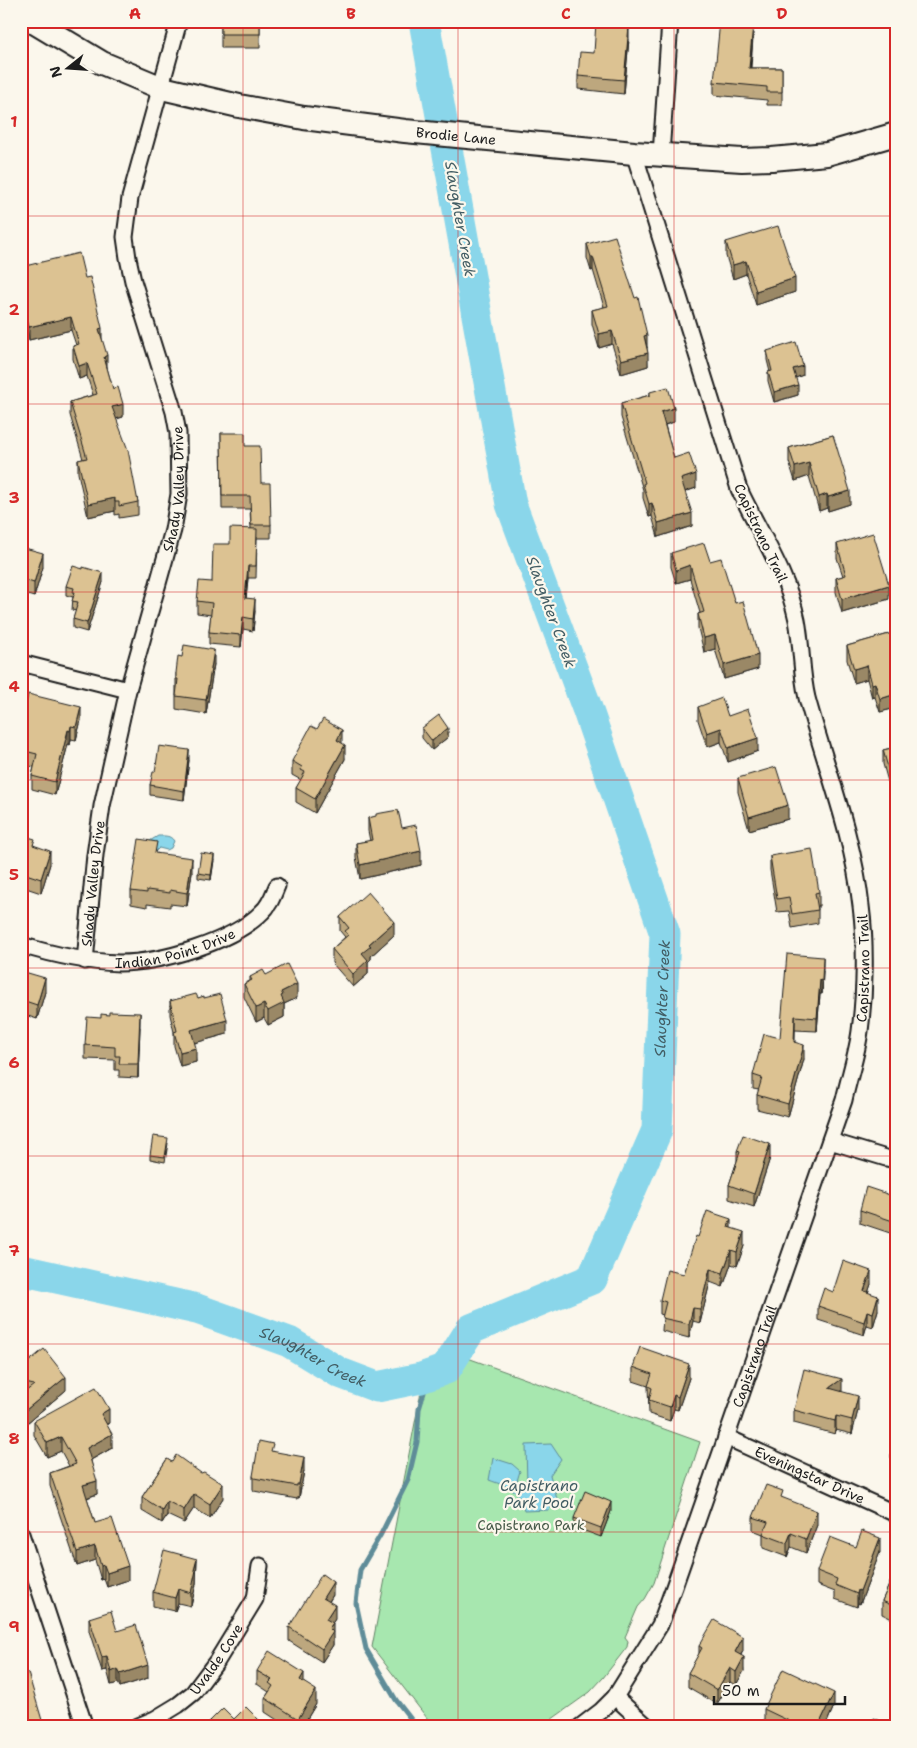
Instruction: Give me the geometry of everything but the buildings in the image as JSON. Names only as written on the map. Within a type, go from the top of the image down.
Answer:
[{"type":"main road","name":"Brodie Lane","points":[[32,21],[102,63],[162,88],[239,106],[304,118],[486,139],[634,153],[742,160],[799,157],[835,152],[896,134]]},
{"type":"street","name":"Shady Valley Drive","points":[[85,961],[95,855],[102,806],[128,690],[173,530],[179,494],[178,434],[174,412],[133,281],[125,237],[130,198],[179,21]]},
{"type":"street","points":[[661,155],[670,21]]},
{"type":"street","name":"Capistrano Trail","points":[[580,1727],[602,1711],[615,1697],[660,1625],[692,1538],[844,1100],[860,1031],[864,948],[861,906],[854,862],[841,809],[807,697],[797,620],[792,600],[774,556],[738,490],[634,153]]},
{"type":"street","points":[[21,663],[128,690]]},
{"type":"street","name":"Indian Point Drive","points":[[21,945],[51,955],[85,961],[122,963],[185,952],[212,943],[242,927],[262,912],[271,901],[276,886]]},
{"type":"street","points":[[830,1141],[896,1160]]},
{"type":"street","name":"Eveningstar Drive","points":[[726,1437],[896,1514]]},
{"type":"street","points":[[21,1534],[85,1727]]},
{"type":"street","name":"Uvalde Cove","points":[[136,1727],[155,1719],[193,1693],[218,1660],[255,1600],[260,1566]]},
{"type":"street","points":[[615,1697],[648,1727]]},
{"type":"green space","name":"Capistrano Park","points":[[465,1357],[700,1442],[654,1583],[638,1607],[625,1637],[628,1641],[627,1647],[590,1692],[541,1727],[434,1727],[372,1647],[423,1381]]},
{"type":"water","points":[[158,836],[171,838],[174,841],[171,848],[167,850],[159,848],[155,852],[148,842]]},
{"type":"water","name":"Capistrano Park Pool","points":[[551,1444],[561,1459],[550,1475],[557,1499],[549,1510],[524,1511],[516,1493],[508,1487],[489,1480],[493,1458],[512,1464],[520,1471],[517,1481],[521,1486],[527,1484],[526,1445]]},
{"type":"waterway","name":"Slaughter Creek","points":[[21,1270],[197,1309],[289,1342],[340,1373],[377,1387],[421,1378],[446,1369],[471,1329],[592,1279],[657,1130],[665,934],[587,708],[511,504],[424,21]]},
{"type":"waterway","points":[[417,1727],[396,1700],[366,1649],[356,1603],[360,1570],[381,1534],[408,1480],[417,1442],[419,1409],[425,1389],[434,1373]]}]
